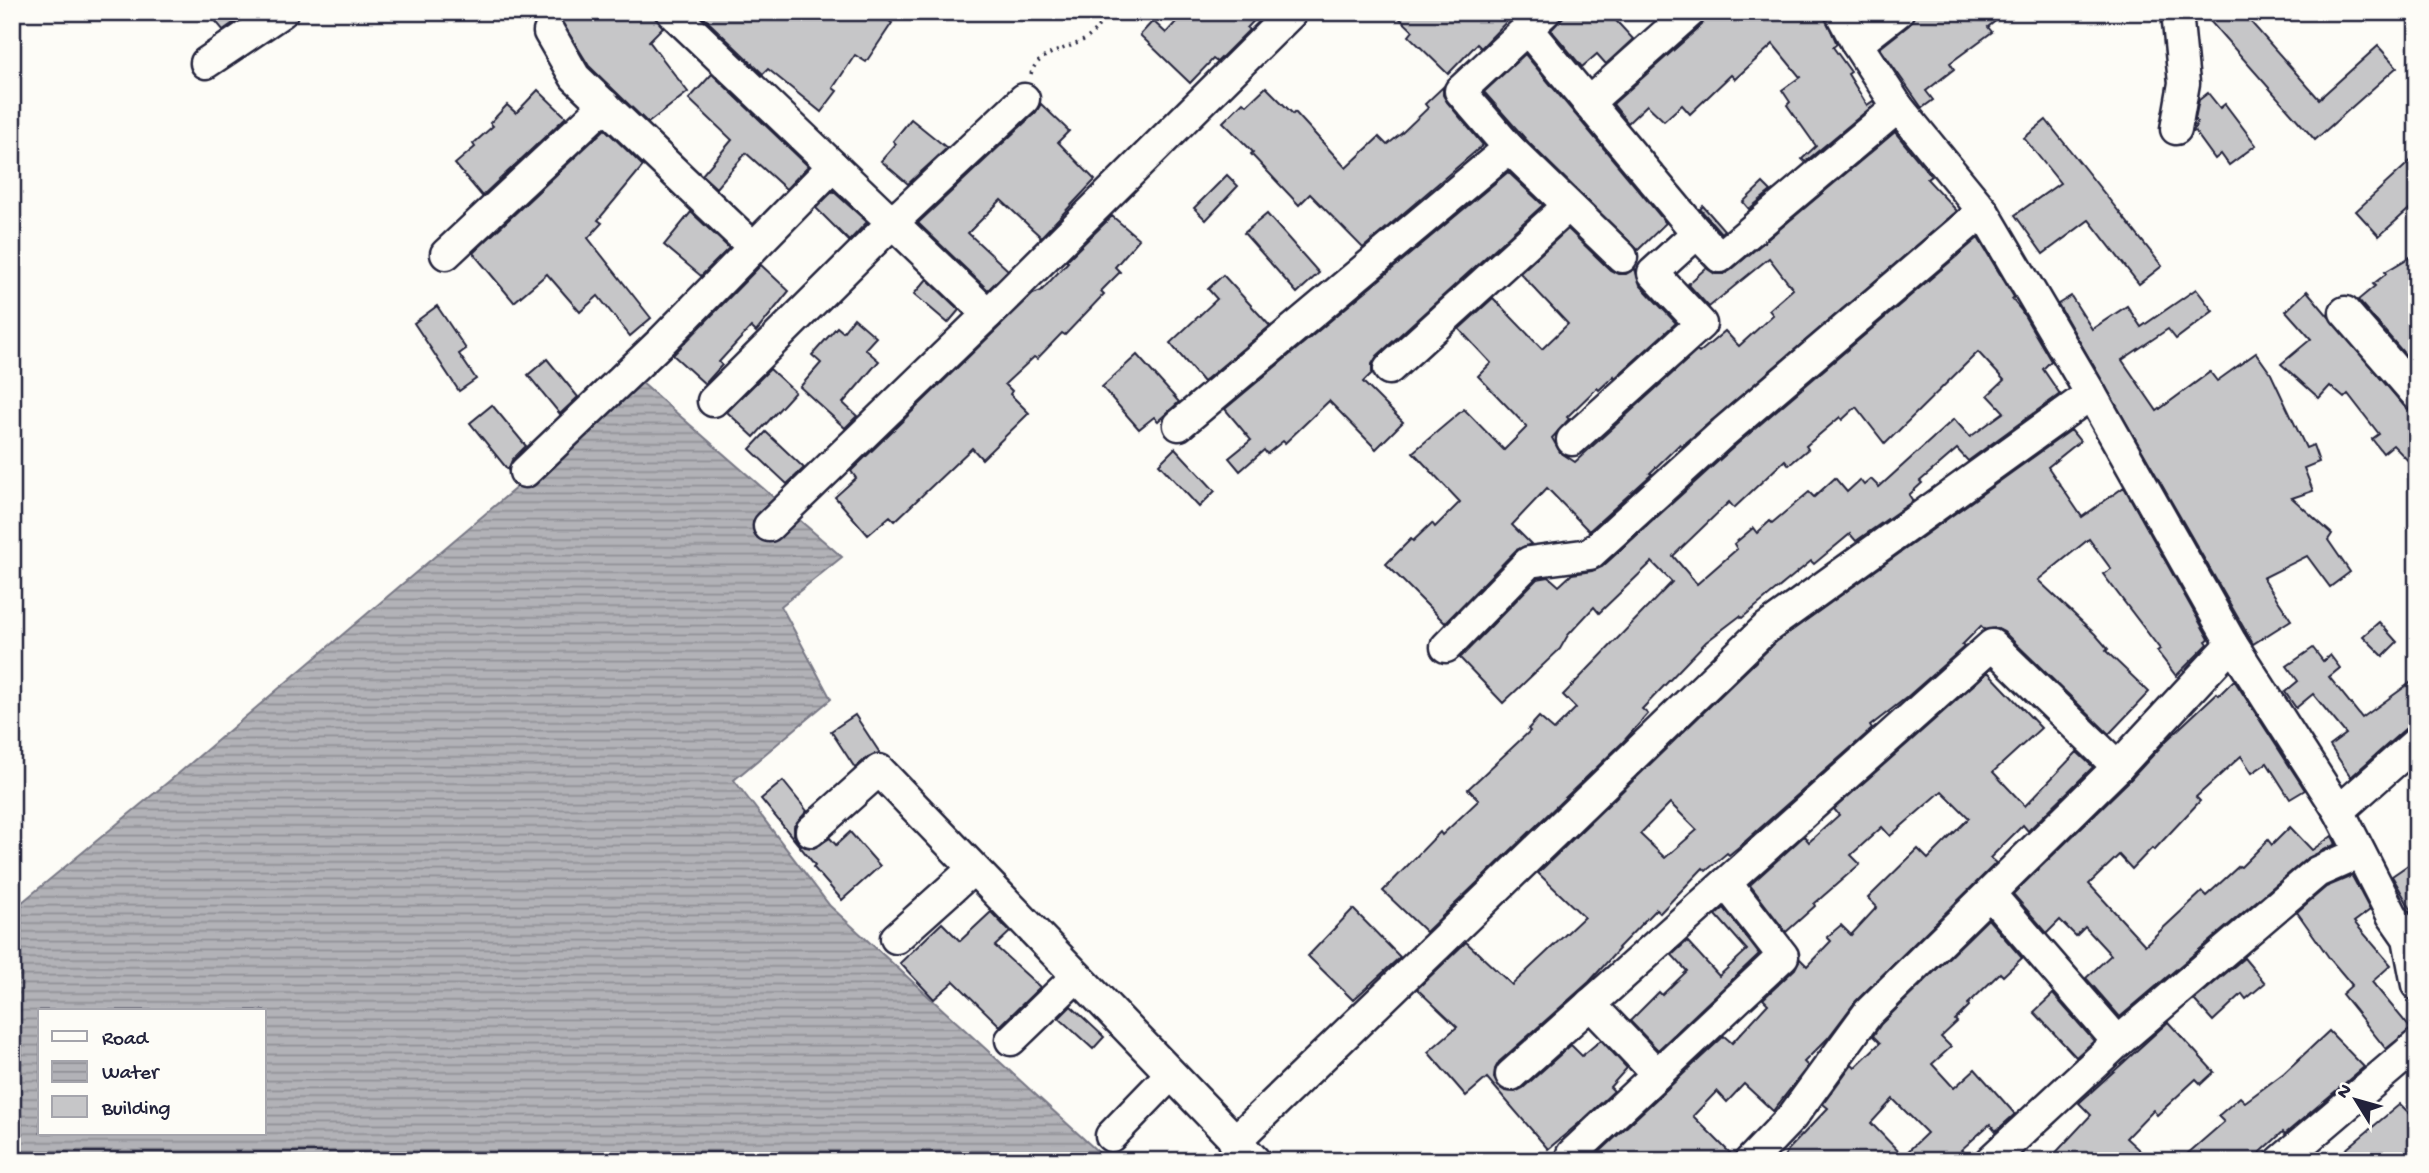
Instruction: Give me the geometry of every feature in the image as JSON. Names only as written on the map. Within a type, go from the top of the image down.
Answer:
[{"type":"street","points":[[206,63],[282,12]]},
{"type":"street","points":[[673,12],[988,314]]},
{"type":"street","points":[[769,527],[1292,12]]},
{"type":"street","points":[[1588,103],[1690,12]]},
{"type":"street","points":[[1840,12],[1857,44],[1898,107],[1983,211],[2091,394],[2232,644],[2339,811],[2392,915],[2413,935],[2417,985]]},
{"type":"street","points":[[1857,44],[1898,12]]},
{"type":"street","points":[[2176,129],[2184,83],[2177,12]]},
{"type":"street","points":[[1622,257],[1509,148],[1460,91],[1536,21],[1588,103],[1720,257],[1898,107]]},
{"type":"street","points":[[549,32],[575,77],[752,247]]},
{"type":"street","points":[[713,401],[891,223],[1024,99]]},
{"type":"street","points":[[446,254],[605,105]]},
{"type":"street","points":[[1180,425],[1509,148]]},
{"type":"street","points":[[525,472],[661,342],[833,166]]},
{"type":"street","points":[[1389,369],[1568,206]]},
{"type":"street","points":[[1446,646],[1530,562],[1590,554],[1724,432],[1983,211]]},
{"type":"street","points":[[1572,440],[1701,324],[1653,273],[1697,233]]},
{"type":"street","points":[[2346,312],[2413,385]]},
{"type":"street","points":[[811,831],[879,770],[1244,1151],[1765,629],[2091,394]]},
{"type":"street","points":[[1750,1161],[1792,1117],[1868,1013],[2118,767],[2232,644]]},
{"type":"street","points":[[1511,1075],[1992,645],[2118,767]]},
{"type":"street","points":[[2339,811],[2417,743]]},
{"type":"street","points":[[1990,1161],[2118,1042],[2317,872],[2360,853]]},
{"type":"street","points":[[896,938],[973,869]]},
{"type":"street","points":[[1572,1154],[1783,956],[1726,883]]},
{"type":"street","points":[[1990,894],[2118,1042]]},
{"type":"street","points":[[1011,1040],[1076,977]]},
{"type":"street","points":[[1590,1004],[1657,1074]]},
{"type":"street","points":[[2281,1161],[2415,1052]]},
{"type":"street","points":[[1111,1136],[1170,1075]]},
{"type":"path","points":[[1024,99],[1033,67],[1049,54],[1090,35],[1108,12]]},
{"type":"water","points":[[641,382],[842,557],[781,606],[831,699],[734,780],[830,906],[1108,1161],[12,1161],[12,905],[15,908],[179,773]]},
{"type":"building","points":[[208,12],[249,12],[223,30]]},
{"type":"building","points":[[568,12],[655,12],[655,18],[663,27],[649,41],[688,92],[648,123],[589,66],[560,19]]},
{"type":"building","points":[[698,12],[876,12],[892,23],[866,62],[855,55],[833,88],[837,91],[821,112],[768,69],[763,74]]},
{"type":"building","points":[[1185,12],[1262,12],[1247,28],[1249,30],[1217,62],[1213,59],[1190,83],[1140,35],[1153,21],[1166,33]]},
{"type":"building","points":[[1393,12],[1516,12],[1481,48],[1477,44],[1448,74],[1409,36],[1413,31]]},
{"type":"building","points":[[1568,12],[1608,12],[1633,39],[1606,64],[1597,54],[1582,67],[1551,30]]},
{"type":"building","points":[[1707,12],[1759,12],[1765,19],[1775,12],[1823,12],[1837,44],[1833,47],[1851,72],[1848,74],[1867,105],[1873,101],[1875,104],[1805,162],[1802,159],[1816,146],[1787,105],[1790,102],[1782,90],[1800,77],[1773,44],[1735,79],[1731,75],[1690,114],[1682,105],[1664,121],[1647,105],[1628,123],[1613,104],[1702,25]]},
{"type":"building","points":[[1915,12],[2007,12],[1988,27],[1992,32],[1950,63],[1954,69],[1926,91],[1933,100],[1922,108],[1880,48],[1909,25]]},
{"type":"building","points":[[2202,12],[2242,12],[2319,99],[2378,46],[2397,67],[2315,140]]},
{"type":"building","points":[[1525,54],[1666,223],[1638,250],[1530,144],[1484,92]]},
{"type":"building","points":[[712,74],[808,166],[786,189],[746,153],[716,188],[702,175],[732,140],[689,99]]},
{"type":"building","points":[[1266,87],[1293,114],[1295,112],[1346,168],[1379,137],[1387,145],[1402,133],[1428,108],[1425,104],[1443,87],[1447,102],[1483,145],[1363,248],[1310,194],[1299,205],[1223,122],[1243,102],[1247,105]]},
{"type":"building","points":[[538,90],[566,117],[482,196],[455,164],[475,147],[473,144],[493,126],[490,123],[507,105],[516,113]]},
{"type":"building","points":[[2208,93],[2220,108],[2225,104],[2256,145],[2229,165],[2221,154],[2215,159],[2194,130],[2199,100]]},
{"type":"building","points":[[1041,104],[1069,131],[1058,142],[1095,180],[1041,237],[1001,200],[968,233],[1008,270],[988,290],[918,223],[1036,112]]},
{"type":"building","points":[[911,119],[947,148],[908,184],[881,161],[896,144],[893,141]]},
{"type":"building","points":[[2046,120],[2162,266],[2139,284],[2089,220],[2043,254],[2015,215],[2060,183],[2024,138]]},
{"type":"building","points":[[605,129],[643,166],[598,220],[602,223],[588,238],[651,318],[630,336],[598,296],[580,312],[547,274],[514,302],[473,253]]},
{"type":"building","points":[[1895,132],[1931,176],[1927,179],[1957,211],[1682,446],[1680,444],[1650,473],[1652,474],[1589,531],[1547,488],[1512,525],[1531,544],[1516,550],[1445,623],[1386,564],[1432,523],[1435,527],[1460,502],[1413,452],[1464,409],[1504,450],[1527,427],[1478,376],[1491,363],[1459,329],[1493,298],[1542,349],[1568,324],[1520,273],[1568,229],[1610,270],[1626,274],[1635,269],[1640,285],[1676,323],[1615,378],[1614,376],[1599,390],[1597,388],[1567,417],[1569,419],[1552,438],[1560,452],[1575,462],[1697,351],[1699,353],[1725,331],[1739,346],[1773,315],[1769,310],[1793,289],[1769,258],[1709,307],[1688,284],[1706,268],[1715,274],[1724,274],[1731,270]]},
{"type":"building","points":[[2417,155],[2417,202],[2379,236],[2356,211]]},
{"type":"building","points":[[1508,172],[1543,205],[1377,356],[1372,364],[1372,373],[1363,382],[1403,422],[1376,449],[1329,401],[1285,443],[1283,441],[1267,454],[1264,450],[1240,471],[1229,458],[1251,440],[1225,409]]},
{"type":"building","points":[[1227,175],[1238,186],[1206,220],[1194,208]]},
{"type":"building","points":[[1763,183],[1771,191],[1749,209],[1743,202]]},
{"type":"building","points":[[833,191],[867,222],[849,241],[816,208]]},
{"type":"building","points":[[1703,206],[1724,230],[1721,233],[1700,209]]},
{"type":"building","points":[[691,212],[729,248],[701,276],[664,245]]},
{"type":"building","points":[[1267,214],[1319,273],[1297,293],[1244,233]]},
{"type":"building","points":[[1112,216],[1139,239],[1115,267],[1120,272],[1101,291],[1104,294],[1065,335],[1062,333],[1037,359],[1034,357],[1005,384],[1012,391],[1010,394],[1029,413],[982,459],[972,448],[895,521],[890,516],[868,535],[835,497],[856,478],[851,471],[1033,294],[1041,291],[1068,262],[1066,261]]},
{"type":"building","points":[[1978,238],[2051,361],[2043,369],[2060,394],[1968,461],[1957,449],[1920,481],[1922,483],[1909,495],[1913,501],[1856,541],[1850,534],[1814,564],[1811,561],[1742,618],[1740,616],[1706,642],[1642,709],[1648,714],[1622,743],[1426,932],[1383,891],[1440,832],[1442,835],[1479,800],[1468,789],[1530,731],[1528,729],[1539,717],[1554,730],[1576,708],[1563,695],[1672,582],[1652,562],[1599,613],[1594,607],[1568,635],[1560,649],[1503,703],[1460,658],[1537,579],[1549,577],[1559,586],[1572,574],[1602,567],[1736,445]],"holes":[[[1978,352],[2004,380],[1988,395],[2004,412],[1970,437],[1954,419],[1879,487],[1871,479],[1864,485],[1860,480],[1847,492],[1835,478],[1814,497],[1809,492],[1757,533],[1753,528],[1734,544],[1737,549],[1697,584],[1673,556],[1729,502],[1734,508],[1785,460],[1789,465],[1808,449],[1806,446],[1856,407],[1885,444]]]},
{"type":"building","points":[[2417,253],[2417,364],[2414,365],[2358,300],[2375,286],[2373,284],[2386,274],[2385,272]]},
{"type":"building","points":[[761,265],[789,291],[756,332],[751,327],[719,362],[722,365],[705,384],[673,355]]},
{"type":"building","points":[[1223,275],[1270,326],[1203,382],[1170,343],[1217,299],[1208,289]]},
{"type":"building","points":[[927,279],[959,310],[948,323],[914,294]]},
{"type":"building","points":[[2196,289],[2213,311],[2176,339],[2168,329],[2122,360],[2157,411],[2210,372],[2217,381],[2256,353],[2271,374],[2306,448],[2313,445],[2319,462],[2304,468],[2313,491],[2292,498],[2332,534],[2328,540],[2350,572],[2330,587],[2307,556],[2263,578],[2291,620],[2253,644],[2058,304],[2071,296],[2092,329],[2127,306],[2141,327]]},
{"type":"building","points":[[2307,291],[2404,406],[2417,412],[2417,470],[2393,445],[2383,453],[2372,439],[2379,434],[2348,394],[2344,398],[2330,386],[2319,398],[2281,364],[2311,339],[2286,311]]},
{"type":"building","points":[[437,306],[466,349],[459,354],[476,379],[459,391],[414,323]]},
{"type":"building","points":[[854,318],[876,337],[865,349],[879,361],[843,403],[857,416],[845,428],[800,387],[821,363],[812,355],[837,327],[843,332]]},
{"type":"building","points":[[1137,355],[1179,402],[1158,421],[1154,417],[1139,429],[1102,387]]},
{"type":"building","points":[[547,359],[578,397],[560,414],[528,375]]},
{"type":"building","points":[[770,369],[795,392],[754,437],[727,412]]},
{"type":"building","points":[[492,405],[526,446],[512,460],[508,470],[470,423]]},
{"type":"building","points":[[2071,430],[2080,441],[2048,467],[2082,517],[2124,487],[2209,639],[2206,641],[2208,644],[2176,676],[2157,651],[2160,649],[2103,574],[2111,569],[2089,539],[2038,580],[2095,634],[2108,649],[2106,651],[2149,692],[2109,734],[2004,632],[1996,628],[1985,630],[1981,626],[1962,645],[1964,647],[1870,726],[1872,729],[1740,846],[1706,871],[1703,868],[1660,913],[1656,909],[1589,982],[1499,1062],[1494,1078],[1498,1086],[1505,1091],[1515,1092],[1571,1045],[1582,1056],[1601,1040],[1627,1068],[1610,1087],[1614,1091],[1548,1149],[1487,1078],[1466,1096],[1428,1052],[1457,1027],[1417,989],[1466,942],[1512,985],[1584,917],[1538,873],[1776,642]],"holes":[[[1670,803],[1697,830],[1665,858],[1640,834]]]},
{"type":"building","points":[[766,432],[804,468],[787,484],[750,449]]},
{"type":"building","points":[[1175,448],[1215,491],[1199,507],[1159,464]]},
{"type":"building","points":[[2379,622],[2397,642],[2383,656],[2363,636]]},
{"type":"building","points":[[2313,648],[2323,661],[2330,655],[2340,668],[2329,677],[2362,718],[2417,678],[2417,725],[2405,729],[2351,777],[2330,746],[2346,734],[2313,694],[2296,708],[2285,692],[2298,681],[2287,666]]},
{"type":"building","points":[[1988,672],[2041,728],[1993,772],[2025,806],[2077,752],[2093,767],[2028,831],[2023,825],[1990,858],[1996,863],[1856,1001],[1828,1038],[1804,1062],[1808,1066],[1773,1111],[1744,1084],[1727,1102],[1717,1091],[1693,1116],[1733,1156],[1733,1161],[1590,1161],[1724,1036],[1732,1043],[1768,1004],[1763,999],[1795,969],[1800,959],[1807,966],[1831,941],[1827,937],[1841,925],[1851,935],[1877,907],[1868,898],[1918,849],[1928,859],[1969,818],[1942,791],[1890,836],[1882,827],[1851,855],[1860,864],[1786,932],[1750,885],[1804,836],[1809,842],[1839,815],[1834,809]]},
{"type":"building","points":[[2234,680],[2305,790],[2290,799],[2267,763],[2252,773],[2241,756],[2196,797],[2200,801],[2154,850],[2152,848],[2132,869],[2119,855],[2089,884],[2145,945],[2202,892],[2206,896],[2268,840],[2272,845],[2290,827],[2312,850],[2332,836],[2336,844],[2306,859],[2120,1017],[2086,978],[2111,955],[2085,927],[2076,936],[2060,920],[2047,933],[2013,894],[2131,779],[2167,740]]},
{"type":"building","points":[[855,715],[880,753],[868,757],[855,768],[831,731]]},
{"type":"building","points":[[783,781],[807,811],[794,826],[798,843],[814,848],[830,838],[836,845],[850,832],[880,866],[842,900],[761,799]]},
{"type":"building","points":[[2417,859],[2417,920],[2392,876]]},
{"type":"building","points":[[2352,876],[2370,910],[2354,922],[2391,965],[2372,982],[2411,1029],[2386,1049],[2342,994],[2352,985],[2297,912],[2326,887]]},
{"type":"building","points":[[1724,908],[1759,954],[1658,1050],[1630,1021],[1659,992],[1662,995],[1687,971],[1672,955],[1687,941],[1719,976],[1747,950],[1716,915]]},
{"type":"building","points":[[1353,909],[1400,957],[1353,1000],[1308,956]]},
{"type":"building","points":[[991,912],[1010,932],[995,946],[1040,987],[1000,1026],[954,981],[934,999],[900,963],[942,923],[960,941]]},
{"type":"building","points":[[1988,919],[2022,958],[2003,976],[2000,973],[1968,1004],[1955,1020],[1957,1022],[1941,1037],[1951,1047],[1932,1064],[1954,1088],[1975,1069],[2015,1114],[1996,1131],[1990,1124],[1961,1150],[1971,1161],[1781,1161],[1828,1108],[1823,1104],[1852,1064],[1855,1067],[1880,1043],[1873,1036],[1881,1024]],"holes":[[[1893,1099],[1927,1133],[1903,1156],[1871,1123]]]},
{"type":"building","points":[[2244,958],[2265,983],[2246,999],[2242,994],[2213,1021],[2194,1000]]},
{"type":"building","points":[[2053,994],[2094,1041],[2076,1057],[2034,1012]]},
{"type":"building","points":[[1071,1006],[1104,1037],[1093,1049],[1059,1018]]},
{"type":"building","points":[[2168,1022],[2214,1072],[2201,1084],[2196,1079],[2157,1115],[2153,1110],[2126,1138],[2151,1161],[2048,1161],[2091,1115],[2079,1103]]},
{"type":"building","points":[[2329,1031],[2364,1067],[2251,1161],[2179,1161],[2224,1122],[2218,1116],[2240,1097],[2245,1102],[2284,1073]]},
{"type":"building","points":[[2400,1104],[2417,1121],[2417,1161],[2332,1161]]}]
